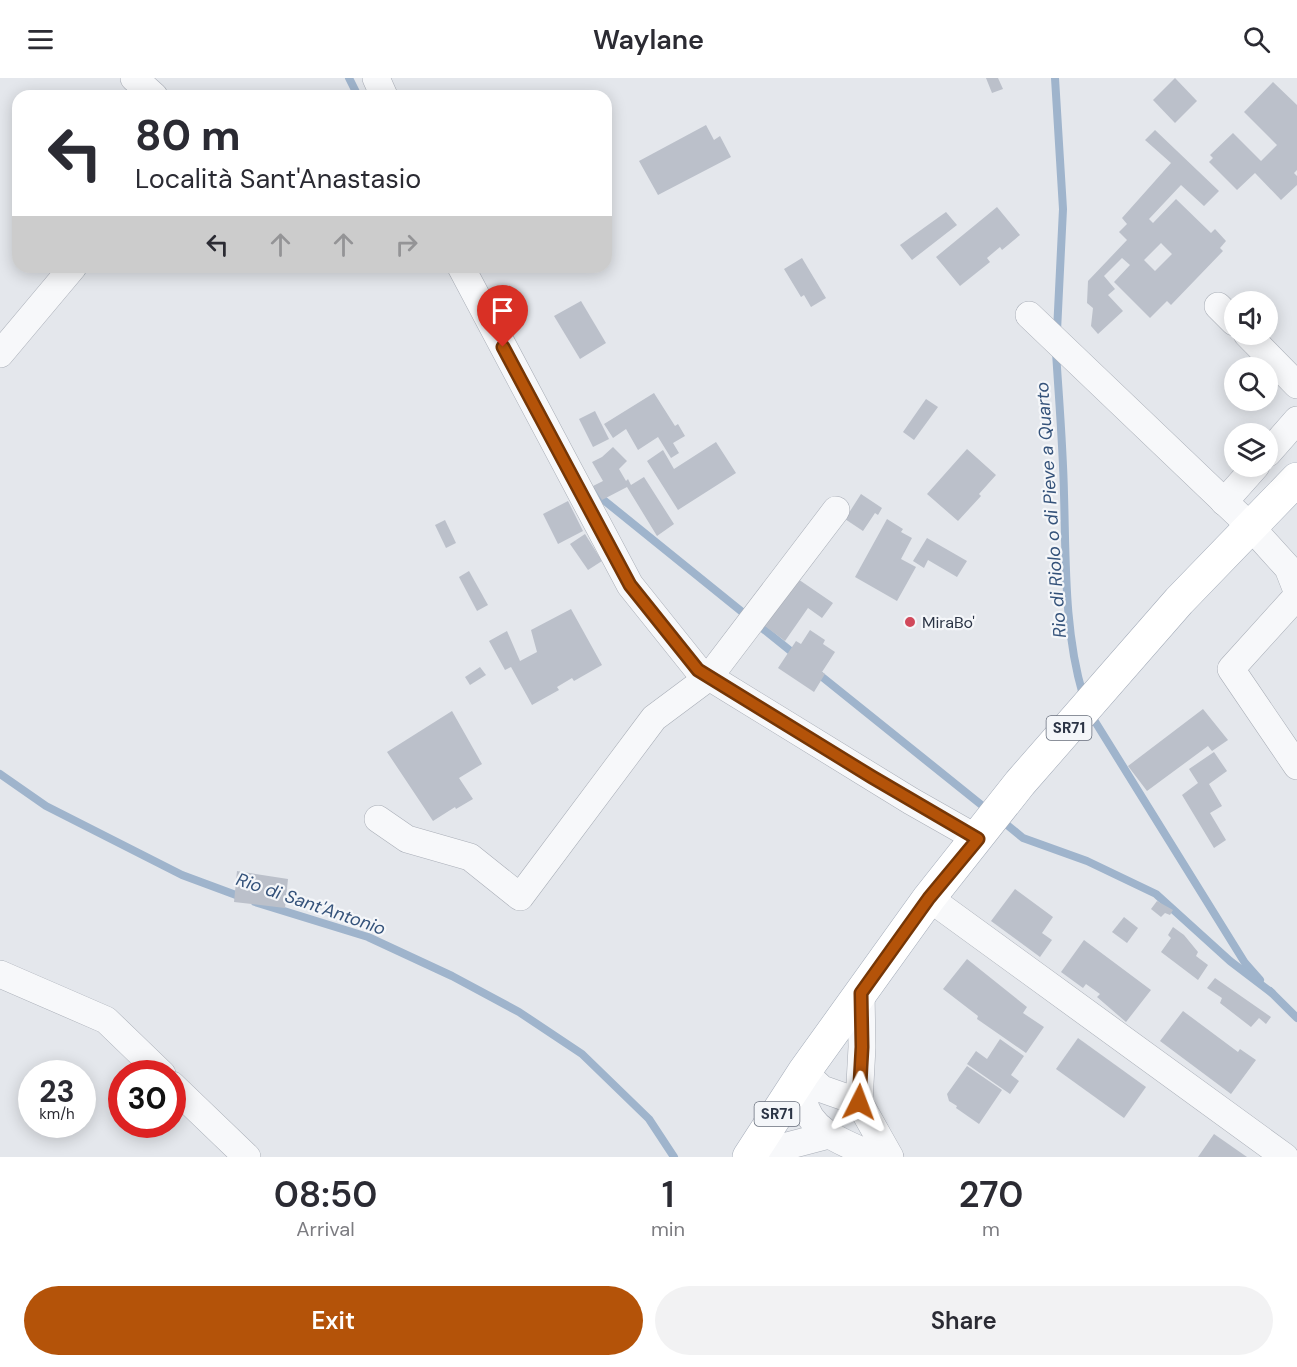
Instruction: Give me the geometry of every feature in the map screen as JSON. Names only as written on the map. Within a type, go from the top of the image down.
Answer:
[{"type":"main road","name":"SR71","points":[[749,1157],[804,1072],[929,898],[978,839],[1020,783],[1172,610],[1297,479]]},
{"type":"street","points":[[134,78],[147,90]]},
{"type":"street","points":[[0,354],[67,273]]},
{"type":"street","points":[[464,273],[630,585],[698,670],[978,839]]},
{"type":"street","points":[[1029,315],[1251,527],[1288,568],[1297,591]]},
{"type":"street","points":[[1257,345],[1297,385]]},
{"type":"street","points":[[1278,442],[1297,420]]},
{"type":"street","points":[[1224,502],[1246,477]]},
{"type":"street","points":[[378,819],[407,838],[470,857],[520,897],[654,718],[709,677],[836,510]]},
{"type":"street","points":[[1297,596],[1231,669],[1297,766]]},
{"type":"street","points":[[929,898],[1285,1157]]},
{"type":"street","points":[[0,975],[106,1020],[147,1060]]},
{"type":"street","points":[[861,993],[862,1047],[859,1102],[890,1157]]},
{"type":"street","points":[[804,1072],[822,1089],[859,1102]]},
{"type":"street","points":[[804,1072],[804,1102],[817,1125],[829,1135],[876,1157]]},
{"type":"street","points":[[186,1098],[247,1157]]},
{"type":"street","points":[[770,1157],[783,1147],[829,1135]]},
{"type":"building","points":[[986,78],[998,78],[1003,89],[992,93]]},
{"type":"building","points":[[1175,78],[1197,101],[1175,123],[1153,100]]},
{"type":"building","points":[[1273,82],[1297,105],[1297,170],[1294,173],[1297,176],[1297,185],[1281,200],[1255,173],[1237,190],[1209,162],[1213,158],[1210,155],[1233,133],[1261,161],[1277,145],[1244,112]]},
{"type":"building","points":[[706,125],[714,140],[720,136],[731,157],[658,195],[639,161]]},
{"type":"building","points":[[1155,130],[1219,191],[1204,206],[1181,185],[1149,219],[1153,223],[1176,199],[1211,233],[1215,229],[1226,241],[1220,248],[1223,251],[1171,305],[1167,301],[1150,318],[1114,282],[1130,265],[1122,258],[1104,276],[1115,289],[1108,295],[1123,311],[1098,334],[1091,326],[1093,308],[1087,303],[1088,281],[1127,240],[1119,232],[1127,224],[1122,218],[1171,163],[1145,140]],"holes":[[[1161,243],[1172,254],[1155,271],[1144,260]]]},
{"type":"building","points":[[997,207],[1020,235],[1002,250],[1000,247],[987,258],[990,262],[960,286],[936,257]]},
{"type":"building","points":[[946,212],[957,225],[912,260],[900,245]]},
{"type":"building","points":[[802,258],[826,298],[811,307],[804,295],[801,297],[784,269]]},
{"type":"building","points":[[581,301],[606,343],[580,359],[554,316]]},
{"type":"building","points":[[654,393],[675,426],[678,424],[685,436],[673,443],[679,453],[671,458],[658,437],[638,450],[626,429],[613,438],[604,424]]},
{"type":"building","points":[[926,399],[938,407],[914,440],[903,432]]},
{"type":"building","points":[[595,411],[609,439],[593,447],[579,419]]},
{"type":"building","points":[[716,442],[736,473],[678,510],[647,461],[663,450],[674,469]]},
{"type":"building","points":[[613,447],[627,461],[619,469],[626,481],[628,479],[631,485],[644,477],[674,524],[657,536],[627,487],[602,500],[593,486],[603,481],[592,462]]},
{"type":"building","points":[[967,449],[996,475],[979,494],[981,496],[958,521],[927,494]]},
{"type":"building","points":[[861,494],[882,508],[878,515],[875,513],[863,531],[845,519]]},
{"type":"building","points":[[568,501],[583,531],[558,544],[543,514]]},
{"type":"building","points":[[887,519],[903,529],[901,532],[912,538],[901,559],[916,567],[897,601],[855,577]]},
{"type":"building","points":[[445,520],[456,543],[446,548],[435,525]]},
{"type":"building","points":[[585,534],[602,561],[588,570],[570,544]]},
{"type":"building","points":[[927,538],[967,561],[957,577],[928,560],[924,568],[913,561]]},
{"type":"building","points":[[469,571],[488,605],[477,611],[459,577]]},
{"type":"building","points":[[795,577],[833,603],[822,618],[808,608],[785,641],[762,624]]},
{"type":"building","points":[[571,609],[602,665],[574,681],[572,678],[557,687],[559,690],[532,705],[511,667],[505,670],[489,641],[507,631],[520,661],[537,652],[531,630]]},
{"type":"building","points":[[810,630],[825,640],[823,644],[835,652],[822,672],[825,674],[814,692],[778,668],[796,641],[801,644]]},
{"type":"building","points":[[480,667],[486,675],[470,685],[465,677]]},
{"type":"building","points":[[1203,709],[1228,740],[1212,751],[1208,746],[1147,791],[1128,766]]},
{"type":"building","points":[[452,711],[482,764],[459,778],[473,799],[433,821],[387,752]]},
{"type":"building","points":[[1214,752],[1227,771],[1209,784],[1222,806],[1210,813],[1226,840],[1214,848],[1182,795],[1198,783],[1189,769]]},
{"type":"building","points":[[237,871],[288,879],[285,908],[234,902]]},
{"type":"building","points":[[1015,889],[1053,917],[1042,933],[1052,940],[1040,957],[991,921]]},
{"type":"building","points":[[1157,901],[1173,910],[1170,915],[1165,913],[1161,917],[1151,909]]},
{"type":"building","points":[[1124,917],[1138,928],[1127,943],[1112,932]]},
{"type":"building","points":[[1173,927],[1184,935],[1198,952],[1196,956],[1208,965],[1198,980],[1161,952],[1171,938],[1168,935]]},
{"type":"building","points":[[1084,940],[1151,990],[1126,1022],[1097,997],[1100,994],[1086,984],[1083,988],[1061,972]]},
{"type":"building","points":[[967,959],[1027,1007],[1023,1013],[1044,1027],[1026,1053],[977,1019],[978,1016],[943,989]]},
{"type":"building","points":[[1215,978],[1271,1017],[1266,1024],[1259,1018],[1251,1027],[1220,1003],[1222,998],[1207,988]]},
{"type":"building","points":[[1183,1011],[1238,1052],[1240,1049],[1256,1060],[1231,1094],[1160,1041]]},
{"type":"building","points":[[1078,1038],[1146,1087],[1124,1118],[1056,1069]]},
{"type":"building","points":[[1000,1039],[1024,1056],[1011,1075],[1019,1081],[1010,1094],[967,1064],[976,1051],[987,1059]]},
{"type":"building","points":[[967,1066],[1002,1090],[979,1124],[956,1108],[957,1106],[949,1101],[947,1094]]},
{"type":"building","points":[[1214,1134],[1247,1157],[1198,1157]]},
{"type":"waterway","points":[[349,78],[355,90]]},
{"type":"waterway","name":"Rio di Riolo o di Pieve a Quarto","points":[[1055,78],[1063,209],[1057,331]]},
{"type":"waterway","name":"Rio di Riolo o di Pieve a Quarto","points":[[1056,352],[1063,459],[1067,596],[1072,646],[1083,695]]},
{"type":"waterway","points":[[590,489],[798,657]]},
{"type":"waterway","points":[[816,672],[989,811]]},
{"type":"waterway","name":"Rio di Riolo o di Pieve a Quarto","points":[[1091,715],[1245,963],[1260,980]]},
{"type":"waterway","name":"Rio di Sant'Antonio","points":[[0,774],[46,806],[182,875],[244,898]]},
{"type":"waterway","points":[[1001,820],[1023,838],[1087,861],[1156,894],[1230,961],[1272,993]]},
{"type":"waterway","name":"Rio di Sant'Antonio","points":[[255,902],[368,937],[452,976],[519,1012],[582,1054],[649,1119],[674,1157]]},
{"type":"waterway","name":"Rio di Riolo o di Pieve a Quarto","points":[[1270,991],[1297,1018]]},
{"type":"place","name":"MiraBo'","points":[[910,622]]},
{"type":"route","points":[[503,347],[630,585],[698,670],[911,801],[978,839],[929,898],[861,993],[862,1047],[859,1102]]}]
